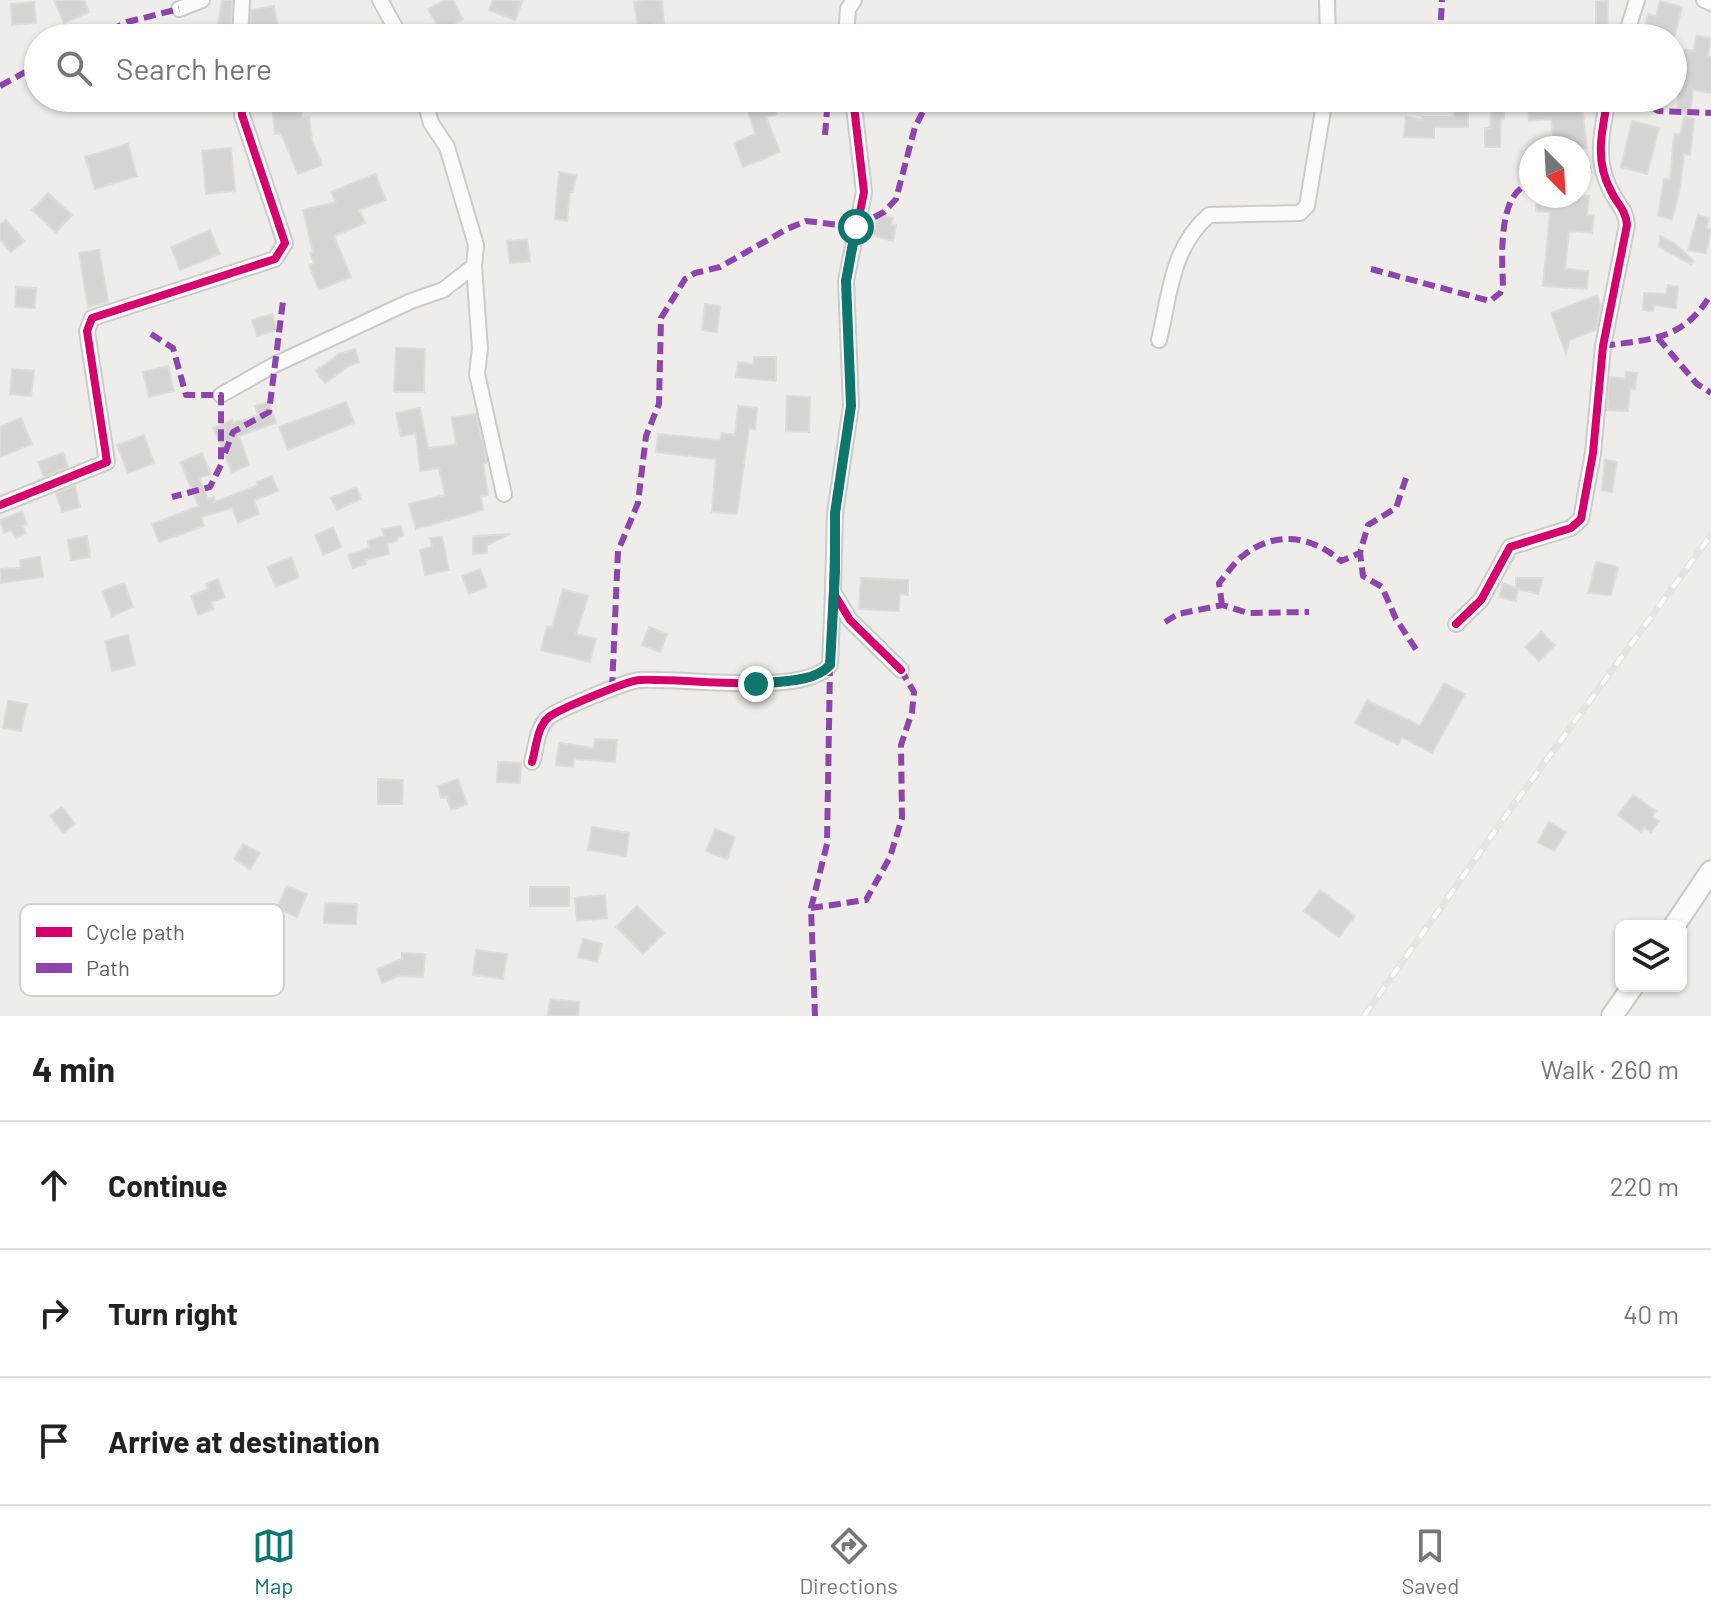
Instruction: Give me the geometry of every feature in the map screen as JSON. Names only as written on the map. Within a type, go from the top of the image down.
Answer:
[{"type":"main road","points":[[1678,920],[1711,871]]},
{"type":"main road","points":[[1612,1016],[1629,992]]},
{"type":"street","points":[[179,9],[202,0]]},
{"type":"street","points":[[241,24],[242,0]]},
{"type":"street","points":[[380,0],[393,24]]},
{"type":"street","points":[[847,24],[848,9],[854,0]]},
{"type":"street","points":[[1327,0],[1328,24]]},
{"type":"street","points":[[1629,24],[1637,0]]},
{"type":"street","points":[[1704,0],[1711,3]]},
{"type":"street","points":[[0,505],[107,462],[87,331],[92,318],[275,259],[285,243],[242,112]]},
{"type":"street","points":[[428,112],[431,123],[447,147],[476,245],[477,374],[504,494]]},
{"type":"street","points":[[532,762],[540,731],[548,717],[637,680],[756,684],[802,679],[824,671],[830,665],[835,513],[851,406],[846,281],[864,192],[855,112]]},
{"type":"street","points":[[1159,340],[1175,261],[1199,223],[1209,215],[1300,213],[1307,206],[1323,112]]},
{"type":"street","points":[[1456,624],[1481,600],[1510,547],[1571,528],[1581,519],[1593,453],[1603,346],[1627,225],[1626,215],[1610,190],[1599,154],[1606,112]]},
{"type":"street","points":[[221,395],[274,365],[411,301],[443,290],[474,266]]},
{"type":"street","points":[[833,592],[850,620],[901,670]]},
{"type":"building","points":[[54,0],[84,0],[89,12],[64,23]]},
{"type":"building","points":[[222,0],[232,0],[231,24],[218,24]]},
{"type":"building","points":[[445,0],[453,0],[463,19],[454,24],[437,24],[428,9]]},
{"type":"building","points":[[493,0],[523,0],[515,20],[489,10]]},
{"type":"building","points":[[662,0],[664,23],[638,24],[634,2]]},
{"type":"building","points":[[1608,1],[1607,24],[1596,24],[1596,2]]},
{"type":"building","points":[[1660,1],[1682,7],[1678,24],[1645,24],[1648,14],[1656,16]]},
{"type":"building","points":[[34,2],[36,23],[12,25],[11,4]]},
{"type":"building","points":[[274,6],[277,24],[250,24],[251,10]]},
{"type":"building","points":[[1696,36],[1711,38],[1708,56],[1711,57],[1711,93],[1693,90],[1690,114],[1677,113],[1687,112],[1687,50],[1694,51]]},
{"type":"building","points":[[273,112],[301,112],[302,118],[309,117],[312,140],[322,165],[298,174],[281,133],[275,134]]},
{"type":"building","points":[[748,112],[776,112],[766,117],[780,152],[743,167],[734,143],[755,134]]},
{"type":"building","points":[[1454,112],[1468,112],[1468,127],[1434,127],[1434,138],[1404,137],[1406,117],[1422,120],[1422,117],[1454,117]]},
{"type":"building","points":[[1491,112],[1504,112],[1504,119],[1501,119],[1500,147],[1485,147],[1485,128],[1490,128]]},
{"type":"building","points":[[1529,112],[1583,112],[1586,136],[1553,136],[1551,119],[1529,121]]},
{"type":"building","points":[[1684,117],[1694,119],[1690,155],[1684,154],[1672,219],[1658,216],[1664,179],[1670,180],[1674,134],[1680,135]]},
{"type":"building","points":[[1632,121],[1659,128],[1647,174],[1621,167]]},
{"type":"building","points":[[128,144],[137,176],[95,189],[85,157]]},
{"type":"building","points":[[231,148],[235,191],[206,194],[202,151]]},
{"type":"building","points":[[559,172],[576,175],[573,192],[570,192],[567,221],[555,219]]},
{"type":"building","points":[[375,174],[386,200],[359,210],[365,223],[334,236],[351,277],[319,290],[309,265],[314,263],[310,253],[313,252],[303,210],[336,202],[331,192]]},
{"type":"building","points":[[48,193],[72,215],[56,232],[32,210]]},
{"type":"building","points":[[1536,208],[1588,208],[1587,215],[1594,215],[1592,233],[1569,231],[1565,269],[1588,271],[1587,289],[1543,286],[1550,212],[1536,211]]},
{"type":"building","points":[[879,215],[893,218],[891,225],[896,225],[893,241],[872,235]]},
{"type":"building","points":[[1698,215],[1709,218],[1706,228],[1711,229],[1706,253],[1688,250]]},
{"type":"building","points":[[6,220],[24,241],[11,252],[0,239],[0,225]]},
{"type":"building","points":[[210,230],[220,254],[180,270],[171,247]]},
{"type":"building","points":[[1660,236],[1674,243],[1694,261],[1691,264],[1659,247]]},
{"type":"building","points":[[527,239],[530,261],[510,263],[507,241]]},
{"type":"building","points":[[99,250],[108,302],[88,307],[79,253]]},
{"type":"building","points":[[1668,285],[1678,287],[1676,308],[1654,305],[1653,311],[1643,310],[1644,293],[1666,294]]},
{"type":"building","points":[[16,287],[36,288],[35,308],[15,307]]},
{"type":"building","points":[[1597,295],[1601,306],[1596,330],[1569,340],[1566,354],[1551,313]]},
{"type":"building","points":[[705,304],[720,306],[717,332],[702,330]]},
{"type":"building","points":[[272,314],[277,330],[257,336],[252,320]]},
{"type":"building","points":[[396,348],[425,349],[424,392],[394,392]]},
{"type":"building","points":[[355,349],[359,362],[325,383],[316,371],[339,354]]},
{"type":"building","points":[[754,357],[776,357],[776,381],[736,377],[738,362],[754,364]]},
{"type":"building","points":[[168,366],[174,391],[149,397],[143,372]]},
{"type":"building","points":[[12,369],[34,371],[31,396],[10,394]]},
{"type":"building","points":[[1626,372],[1637,373],[1635,389],[1630,388],[1628,411],[1607,410],[1610,377],[1625,379]]},
{"type":"building","points":[[787,396],[810,397],[809,432],[786,431]]},
{"type":"building","points":[[269,402],[276,423],[239,436],[249,465],[232,472],[213,428],[232,420],[233,423],[258,415],[255,406]]},
{"type":"building","points":[[346,402],[354,423],[288,450],[279,427]]},
{"type":"building","points":[[738,406],[757,408],[755,429],[749,428],[737,514],[712,512],[716,459],[656,452],[658,434],[720,440],[722,433],[735,435]]},
{"type":"building","points":[[420,408],[428,448],[456,445],[452,417],[476,414],[486,458],[486,463],[483,463],[488,495],[481,496],[483,510],[416,529],[409,504],[445,495],[439,468],[420,471],[416,433],[401,436],[396,413]]},
{"type":"building","points":[[21,418],[32,444],[0,457],[0,427]]},
{"type":"building","points":[[144,435],[154,463],[128,473],[117,445]]},
{"type":"building","points":[[63,453],[68,467],[44,477],[38,462]]},
{"type":"building","points":[[202,453],[211,474],[200,478],[208,499],[214,497],[215,502],[272,476],[278,491],[254,500],[259,514],[238,523],[232,508],[201,517],[204,526],[159,542],[152,524],[199,506],[180,462]]},
{"type":"building","points":[[1605,460],[1617,462],[1612,492],[1602,490]]},
{"type":"building","points":[[75,486],[80,507],[62,512],[56,493]]},
{"type":"building","points":[[356,487],[361,499],[337,510],[331,498]]},
{"type":"building","points":[[22,511],[27,524],[22,526],[26,533],[16,538],[11,530],[4,533],[0,520]]},
{"type":"building","points":[[401,526],[403,536],[387,543],[389,554],[365,560],[366,564],[353,568],[348,555],[369,548],[368,541],[384,536],[382,529]]},
{"type":"building","points":[[333,527],[341,547],[323,555],[315,535]]},
{"type":"building","points":[[510,534],[487,545],[487,553],[473,554],[473,536]]},
{"type":"building","points":[[87,536],[90,557],[71,560],[68,540]]},
{"type":"building","points":[[442,537],[449,570],[425,575],[420,550],[432,547],[430,538]]},
{"type":"building","points":[[40,557],[43,577],[0,583],[0,569],[21,568],[20,560]]},
{"type":"building","points":[[291,557],[299,577],[276,587],[267,567]]},
{"type":"building","points":[[1596,562],[1618,567],[1611,595],[1588,593]]},
{"type":"building","points":[[480,569],[487,587],[469,594],[462,576]]},
{"type":"building","points":[[861,578],[908,580],[908,595],[900,594],[899,611],[859,609]]},
{"type":"building","points":[[1516,578],[1543,578],[1538,594],[1518,589],[1516,601],[1499,597],[1503,583],[1516,588]]},
{"type":"building","points":[[218,579],[225,597],[211,602],[214,609],[198,615],[191,596],[208,589],[206,584]]},
{"type":"building","points":[[124,583],[133,607],[112,616],[102,591]]},
{"type":"building","points":[[563,589],[588,596],[576,634],[596,639],[590,662],[541,650],[547,626],[552,628]]},
{"type":"building","points":[[649,627],[667,634],[660,652],[642,645]]},
{"type":"building","points":[[1541,632],[1555,645],[1539,661],[1525,647]]},
{"type":"building","points":[[128,635],[135,665],[112,671],[105,641]]},
{"type":"building","points":[[1444,683],[1465,694],[1432,753],[1402,737],[1398,745],[1355,723],[1367,700],[1420,726]]},
{"type":"building","points":[[8,701],[27,704],[21,731],[3,728]]},
{"type":"building","points":[[595,739],[617,740],[615,762],[574,759],[573,767],[556,765],[559,743],[594,748]]},
{"type":"building","points":[[498,762],[521,763],[520,783],[497,782]]},
{"type":"building","points":[[378,779],[403,780],[402,804],[378,804]]},
{"type":"building","points":[[458,779],[467,804],[451,810],[447,797],[441,798],[438,786]]},
{"type":"building","points":[[1633,795],[1656,811],[1652,817],[1659,821],[1651,832],[1644,827],[1641,832],[1618,815]]},
{"type":"building","points":[[62,807],[75,824],[63,833],[50,816]]},
{"type":"building","points":[[1549,822],[1566,832],[1554,851],[1538,842]]},
{"type":"building","points":[[592,827],[629,833],[626,856],[588,850]]},
{"type":"building","points":[[715,829],[735,837],[727,859],[706,851]]},
{"type":"building","points":[[243,844],[260,853],[250,869],[234,859]]},
{"type":"building","points":[[287,886],[307,894],[297,917],[284,911],[284,904],[279,904]]},
{"type":"building","points":[[530,887],[569,887],[569,906],[530,906]]},
{"type":"building","points":[[1320,890],[1355,916],[1339,937],[1304,911]]},
{"type":"building","points":[[605,895],[607,918],[577,921],[575,898]]},
{"type":"building","points":[[325,903],[357,904],[356,924],[324,923]]},
{"type":"building","points":[[637,906],[664,933],[643,954],[616,927]]},
{"type":"building","points":[[583,939],[602,944],[597,962],[578,957]]},
{"type":"building","points":[[476,950],[507,954],[503,979],[473,975]]},
{"type":"building","points":[[402,953],[425,954],[423,977],[399,976],[382,983],[377,969],[402,959]]},
{"type":"building","points":[[550,999],[579,1002],[578,1016],[548,1016]]},
{"type":"railway","points":[[1364,1016],[1711,535]]},
{"type":"marked path","points":[[1441,24],[1442,0]]},
{"type":"marked path","points":[[123,24],[179,9]]},
{"type":"marked path","points":[[0,86],[24,73]]},
{"type":"marked path","points":[[825,135],[827,112]]},
{"type":"marked path","points":[[612,689],[618,551],[638,503],[646,436],[659,404],[661,318],[685,279],[695,273],[720,267],[787,229],[806,221],[856,227],[884,212],[896,199],[915,127],[923,112]]},
{"type":"marked path","points":[[1684,112],[1711,113]]},
{"type":"marked path","points":[[1591,166],[1601,163]]},
{"type":"marked path","points":[[1371,269],[1490,301],[1503,286],[1504,228],[1512,199],[1519,190]]},
{"type":"marked path","points":[[1603,346],[1652,339],[1678,329],[1690,321],[1711,294]]},
{"type":"marked path","points":[[225,453],[233,432],[269,412],[283,301]]},
{"type":"marked path","points":[[151,334],[173,348],[186,395],[221,395],[221,465],[210,487],[172,497]]},
{"type":"marked path","points":[[1658,338],[1697,384],[1711,393]]},
{"type":"marked path","points":[[1406,478],[1396,508],[1368,525],[1360,553],[1363,576],[1382,587],[1396,619],[1417,651]]},
{"type":"marked path","points":[[1222,605],[1219,583],[1240,558],[1269,542],[1281,539],[1306,542],[1341,561],[1360,553]]},
{"type":"marked path","points":[[1165,622],[1178,614],[1222,605],[1248,613],[1309,612]]},
{"type":"marked path","points":[[815,1016],[811,908],[827,844],[830,665]]},
{"type":"marked path","points":[[811,908],[866,900],[890,857],[902,818],[901,745],[912,712],[914,692],[901,670]]},
{"type":"cycle path","points":[[0,505],[107,462],[87,331],[92,318],[275,259],[285,243],[242,112]]},
{"type":"cycle path","points":[[855,112],[864,192],[846,281],[851,406],[835,513],[833,592],[850,620],[901,670]]},
{"type":"cycle path","points":[[1456,624],[1481,600],[1510,547],[1571,528],[1581,519],[1593,453],[1603,346],[1627,225],[1603,168],[1601,145],[1606,112]]},
{"type":"cycle path","points":[[532,762],[539,732],[549,717],[578,702],[632,682],[769,683],[816,675],[830,665],[833,592]]},
{"type":"route","points":[[756,684],[802,679],[821,673],[830,665],[835,513],[851,406],[846,281],[856,227]]}]
